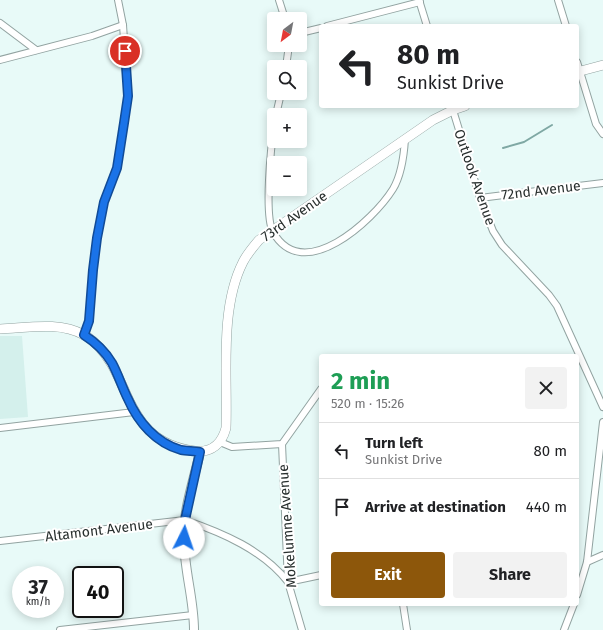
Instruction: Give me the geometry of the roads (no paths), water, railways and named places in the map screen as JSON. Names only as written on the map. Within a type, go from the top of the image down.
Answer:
[{"type":"main road","points":[[579,72],[603,65]]},
{"type":"main road","name":"73rd Avenue","points":[[220,442],[226,428],[227,330],[229,307],[235,282],[250,251],[259,240],[452,108]]},
{"type":"main road","points":[[0,329],[48,326],[64,328],[84,335],[103,351],[112,363],[134,412],[142,424],[154,436],[167,444],[182,450],[200,452],[214,448],[220,442]]},
{"type":"street","points":[[84,335],[89,321],[97,238],[104,202],[117,168],[128,96],[123,25],[118,0]]},
{"type":"street","points":[[279,0],[283,12]]},
{"type":"street","points":[[558,0],[565,24]]},
{"type":"street","points":[[334,24],[419,1],[426,24]]},
{"type":"street","points":[[0,23],[36,50]]},
{"type":"street","points":[[0,60],[92,36],[123,25]]},
{"type":"street","points":[[307,31],[319,28]]},
{"type":"street","points":[[579,75],[596,124],[603,134]]},
{"type":"street","name":"Outlook Avenue","points":[[452,108],[480,198],[493,231],[502,245],[549,295],[557,306],[579,354]]},
{"type":"street","points":[[272,148],[269,214],[273,231],[284,245],[292,250],[312,252],[340,241],[369,218],[385,200],[394,188],[398,179],[404,152],[405,139]]},
{"type":"street","name":"72nd Avenue","points":[[480,198],[603,182]]},
{"type":"street","name":"Outlook Avenue","points":[[579,354],[603,407]]},
{"type":"street","points":[[220,442],[232,447],[282,444],[319,392]]},
{"type":"street","points":[[0,428],[134,412]]},
{"type":"street","points":[[579,589],[588,562],[603,422]]},
{"type":"street","name":"Mokelumne Avenue","points":[[282,444],[288,582],[302,630]]},
{"type":"street","points":[[194,630],[184,556],[185,520],[200,452]]},
{"type":"street","name":"Altamont Avenue","points":[[0,542],[185,520],[210,528],[236,540],[271,564],[288,582]]},
{"type":"street","points":[[588,562],[603,555]]},
{"type":"street","points":[[288,582],[319,575]]},
{"type":"street","points":[[403,606],[407,630]]},
{"type":"street","points":[[564,630],[573,606]]},
{"type":"street","points":[[60,630],[193,615]]},
{"type":"waterway","points":[[503,148],[524,142],[552,125]]}]
